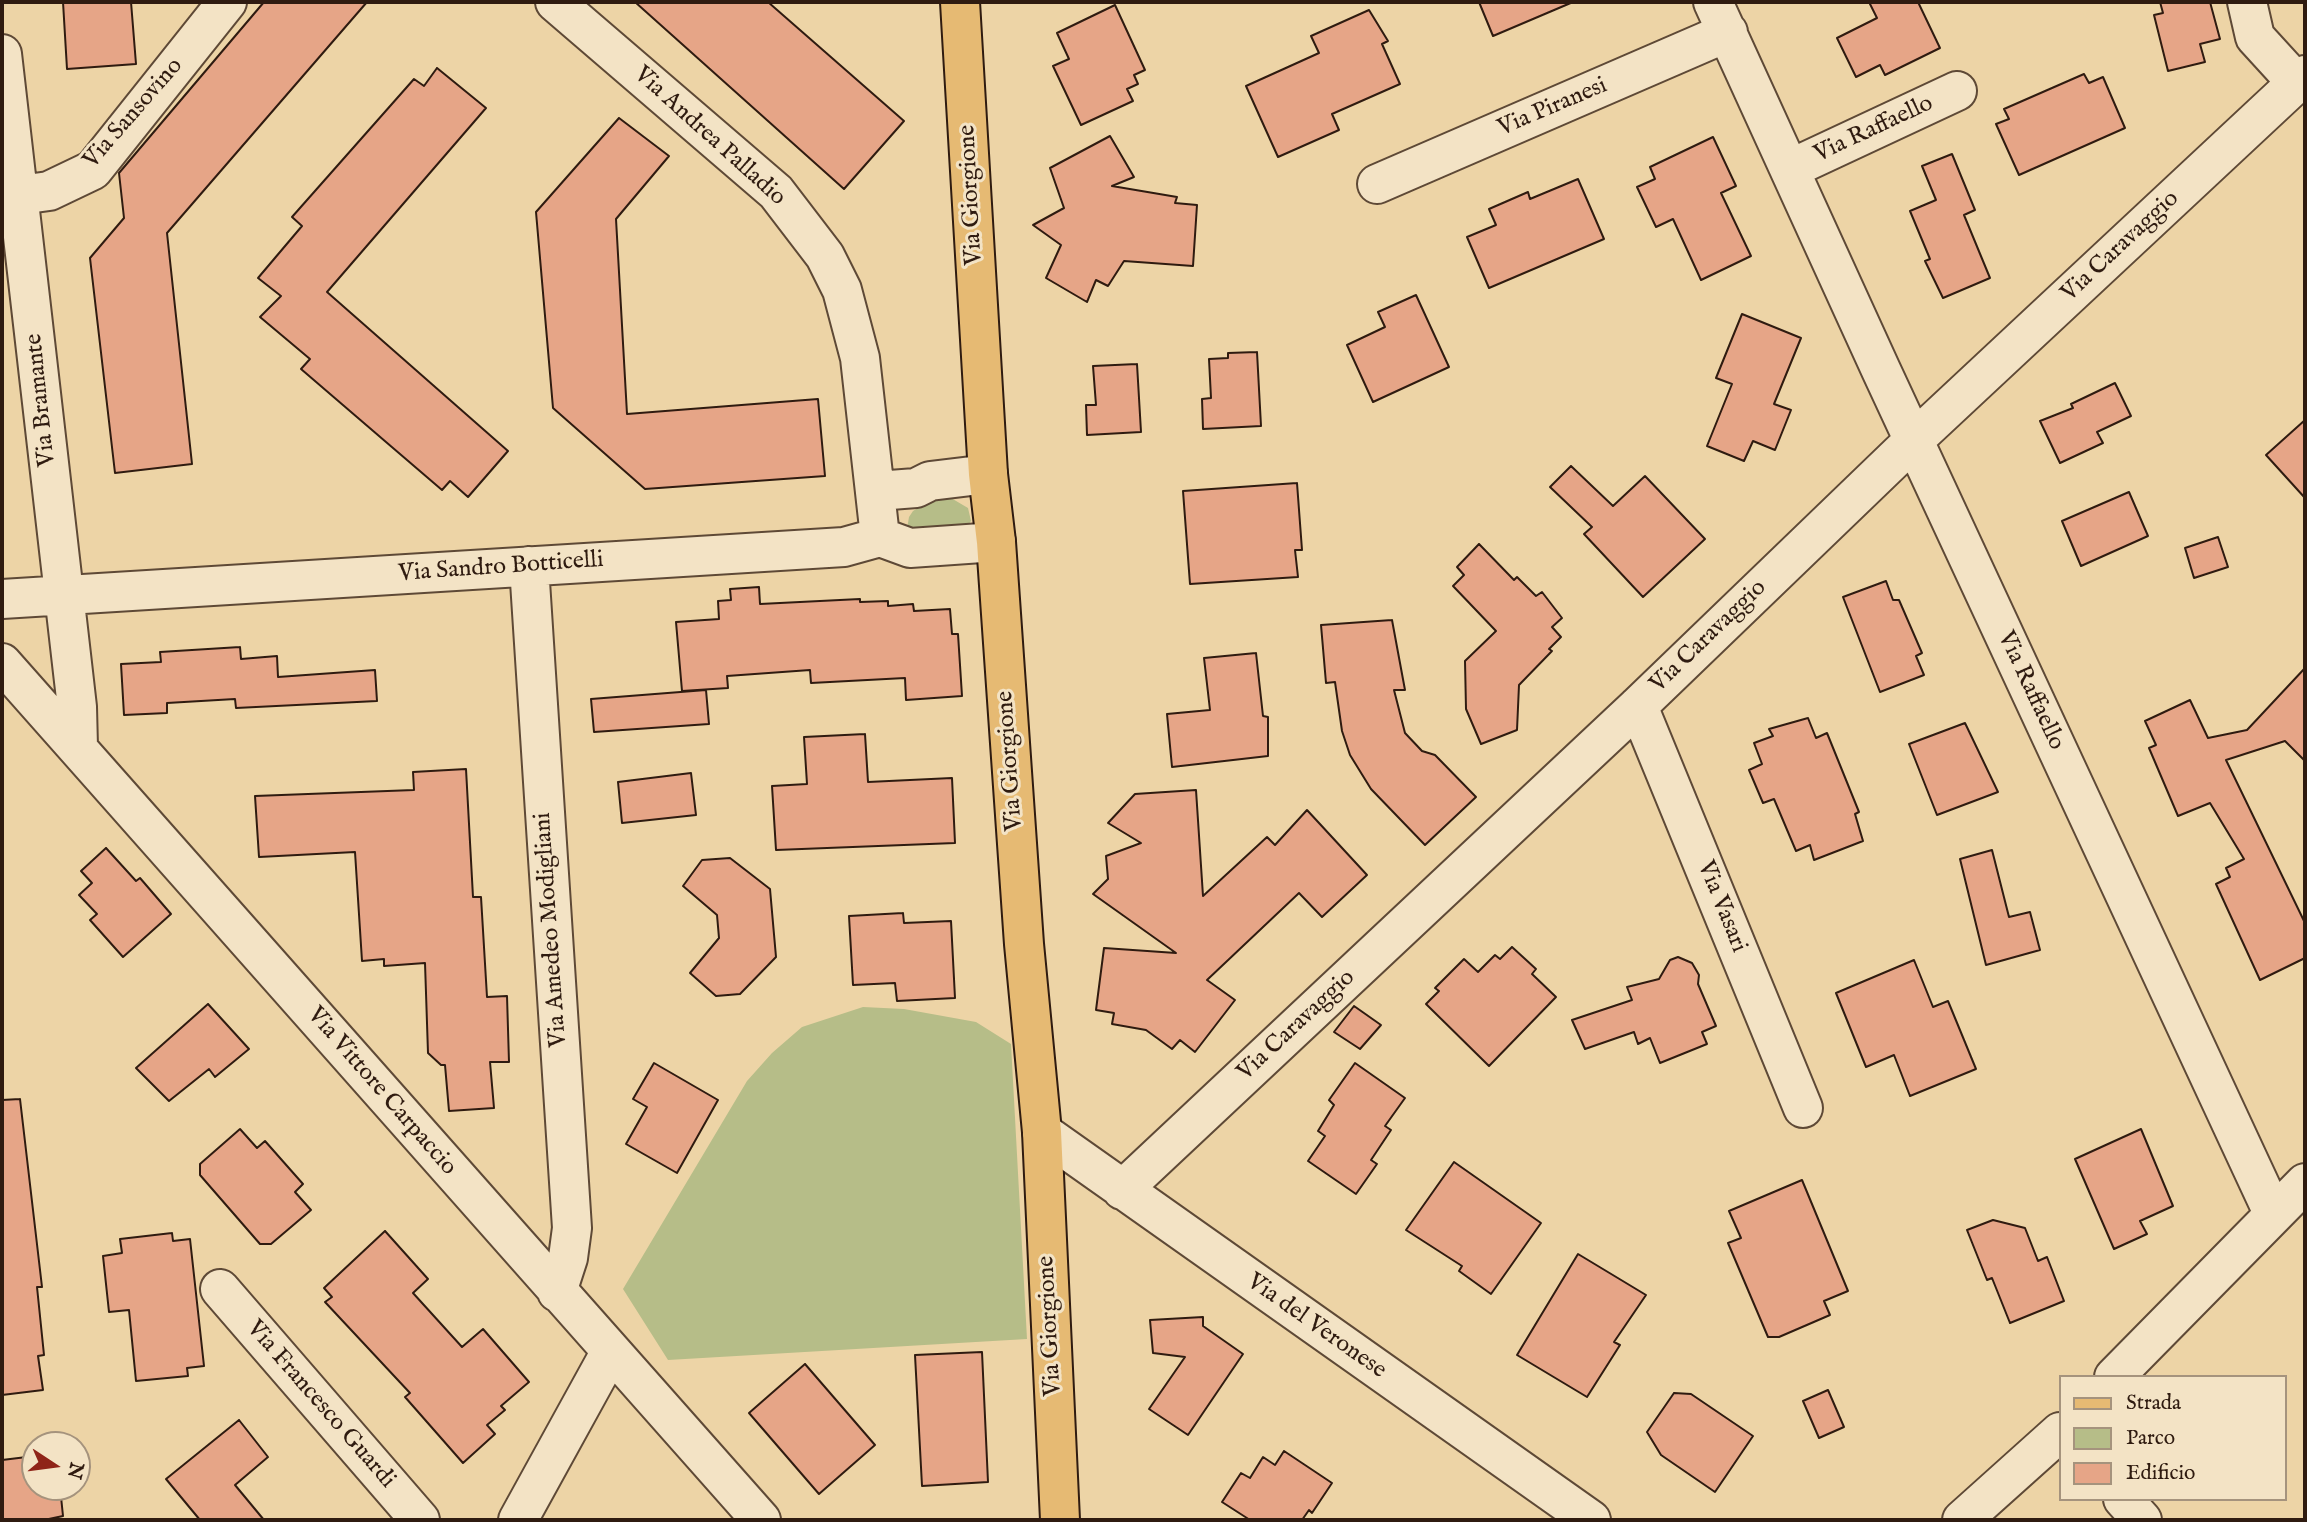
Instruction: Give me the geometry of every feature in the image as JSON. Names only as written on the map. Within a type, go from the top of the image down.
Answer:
[{"type":"main road","name":"Via Giorgione","points":[[960,2],[988,474],[996,542],[1024,944],[1042,1132],[1060,1520]]},
{"type":"street","name":"Via Sansovino","points":[[20,195],[49,191],[93,170],[228,2]]},
{"type":"street","name":"Via Andrea Palladio","points":[[555,2],[776,192],[825,256],[842,290],[855,336],[877,491],[880,537]]},
{"type":"street","name":"Via Caravaggio","points":[[1122,1191],[1638,706],[1913,440],[2301,79],[2255,37],[2247,2]]},
{"type":"street","name":"Via Raffaello","points":[[1721,17],[1913,440],[2273,1213]]},
{"type":"street","name":"Via Piranesi","points":[[1377,184],[1721,17]]},
{"type":"street","name":"Via Bramante","points":[[2,54],[20,195],[13,240],[64,595],[77,707],[78,747]]},
{"type":"street","name":"Via Raffaello","points":[[1790,169],[1957,91]]},
{"type":"street","points":[[877,491],[906,490],[930,481],[988,474]]},
{"type":"street","points":[[880,537],[909,548],[996,542]]},
{"type":"street","name":"Via Sandro Botticelli","points":[[2,599],[844,547],[880,537]]},
{"type":"street","name":"Via Amedeo Modigliani","points":[[528,566],[572,1228],[568,1258],[557,1292]]},
{"type":"street","name":"Via Vittore Carpaccio","points":[[2,663],[761,1520]]},
{"type":"street","name":"Via Vasari","points":[[1638,706],[1804,1108]]},
{"type":"street","name":"Via del Veronese","points":[[1042,1132],[1591,1520]]},
{"type":"street","points":[[2116,1375],[2305,1183]]},
{"type":"street","name":"Via Francesco Guardi","points":[[220,1289],[420,1520]]},
{"type":"street","points":[[518,1520],[611,1351]]},
{"type":"street","points":[[1962,1520],[2058,1434]]},
{"type":"street","points":[[2125,1501],[2142,1520]]},
{"type":"green space","points":[[937,497],[951,498],[968,508],[971,521],[962,533],[907,529],[913,511]]},
{"type":"green space","points":[[863,1007],[904,1009],[976,1022],[1011,1044],[1027,1339],[668,1360],[623,1289],[747,1081],[772,1053],[802,1027]]},
{"type":"building","points":[[63,2],[131,2],[136,64],[67,69]]},
{"type":"building","points":[[264,2],[367,2],[167,233],[192,464],[115,473],[90,258],[124,218],[119,173]]},
{"type":"building","points":[[635,2],[768,2],[904,121],[844,189]]},
{"type":"building","points":[[1479,2],[1573,2],[1493,36]]},
{"type":"building","points":[[1869,2],[1918,2],[1940,48],[1885,75],[1880,65],[1856,77],[1837,38],[1877,18]]},
{"type":"building","points":[[2160,2],[2210,2],[2220,39],[2200,44],[2205,62],[2168,71],[2154,15],[2163,13]]},
{"type":"building","points":[[1115,5],[1145,70],[1134,75],[1138,84],[1127,89],[1133,101],[1081,125],[1053,66],[1069,59],[1057,33]]},
{"type":"building","points":[[1369,10],[1388,41],[1382,44],[1400,84],[1332,114],[1339,130],[1278,157],[1246,86],[1319,53],[1311,36]]},
{"type":"building","points":[[437,68],[486,108],[327,292],[508,451],[468,497],[450,481],[442,490],[301,369],[310,359],[260,317],[281,296],[258,278],[302,226],[292,217],[414,79],[424,86]]},
{"type":"building","points":[[2084,74],[2089,83],[2103,77],[2125,128],[2019,175],[1996,124],[2009,119],[2004,109]]},
{"type":"building","points":[[619,118],[669,156],[616,219],[627,414],[818,399],[825,476],[645,489],[553,408],[536,212]]},
{"type":"building","points":[[1110,136],[1134,177],[1112,186],[1177,197],[1175,203],[1197,205],[1193,266],[1124,261],[1108,286],[1096,280],[1087,302],[1046,278],[1061,245],[1033,225],[1064,208],[1050,168]]},
{"type":"building","points":[[1713,137],[1736,186],[1721,193],[1751,256],[1701,280],[1673,219],[1656,227],[1637,187],[1655,179],[1650,167]]},
{"type":"building","points":[[1952,154],[1975,210],[1964,215],[1990,278],[1943,298],[1925,261],[1930,259],[1910,211],[1936,200],[1922,166]]},
{"type":"building","points":[[1578,179],[1604,239],[1489,288],[1467,237],[1496,225],[1489,209],[1528,192],[1530,199]]},
{"type":"building","points":[[1416,295],[1449,367],[1373,402],[1347,345],[1385,327],[1378,312]]},
{"type":"building","points":[[1742,314],[1801,338],[1774,404],[1791,410],[1775,450],[1753,441],[1744,461],[1707,446],[1732,384],[1716,378]]},
{"type":"building","points":[[1257,352],[1261,426],[1203,429],[1202,399],[1211,398],[1209,359],[1228,358],[1228,353]]},
{"type":"building","points":[[1137,364],[1141,432],[1087,435],[1086,405],[1096,405],[1093,366]]},
{"type":"building","points":[[2115,383],[2131,416],[2097,432],[2103,443],[2060,463],[2040,421],[2073,408],[2071,404]]},
{"type":"building","points":[[2305,420],[2305,498],[2266,455]]},
{"type":"building","points":[[1571,466],[1613,506],[1645,476],[1705,539],[1643,597],[1584,534],[1592,527],[1550,487]]},
{"type":"building","points":[[1297,483],[1302,550],[1295,550],[1298,577],[1190,584],[1183,491]]},
{"type":"building","points":[[2129,492],[2148,536],[2081,566],[2062,521]]},
{"type":"building","points":[[2218,537],[2228,567],[2194,578],[2185,548]]},
{"type":"building","points":[[1479,544],[1514,580],[1517,577],[1536,596],[1542,592],[1562,618],[1552,627],[1561,637],[1549,649],[1552,651],[1519,685],[1517,730],[1481,744],[1466,709],[1465,661],[1496,631],[1453,586],[1464,575],[1457,567]]},
{"type":"building","points":[[1886,581],[1893,600],[1899,600],[1922,653],[1916,656],[1924,675],[1880,692],[1843,597]]},
{"type":"building","points":[[759,587],[760,604],[860,599],[860,602],[888,601],[888,606],[913,604],[914,611],[950,609],[952,634],[958,634],[962,696],[906,700],[905,678],[811,683],[810,670],[727,676],[728,688],[682,691],[676,622],[719,619],[718,601],[731,600],[730,589]]},
{"type":"building","points":[[1392,620],[1405,690],[1394,690],[1405,733],[1422,751],[1435,755],[1476,797],[1425,845],[1371,789],[1350,755],[1342,731],[1335,682],[1326,683],[1321,625]]},
{"type":"building","points":[[240,647],[241,659],[277,656],[278,677],[375,670],[377,701],[236,708],[235,699],[167,703],[167,713],[124,715],[121,664],[161,662],[160,652]]},
{"type":"building","points":[[1256,653],[1263,716],[1268,717],[1268,756],[1172,767],[1167,714],[1210,710],[1204,658]]},
{"type":"building","points":[[2305,668],[2305,761],[2285,741],[2226,760],[2305,923],[2305,958],[2260,980],[2216,884],[2230,877],[2226,868],[2244,859],[2210,803],[2178,816],[2149,748],[2156,745],[2145,721],[2190,700],[2208,738],[2247,730]]},
{"type":"building","points":[[706,690],[709,724],[594,732],[591,699]]},
{"type":"building","points":[[1808,718],[1816,738],[1827,733],[1859,812],[1855,814],[1863,841],[1814,860],[1810,845],[1796,851],[1774,799],[1763,803],[1749,770],[1762,764],[1754,743],[1773,736],[1769,729]]},
{"type":"building","points":[[1965,723],[1998,792],[1937,815],[1909,744]]},
{"type":"building","points":[[865,734],[868,782],[952,778],[955,843],[776,850],[772,786],[807,784],[804,737]]},
{"type":"building","points":[[466,769],[473,897],[481,897],[487,997],[507,996],[509,1062],[490,1062],[494,1108],[449,1111],[445,1065],[441,1065],[428,1053],[425,963],[384,966],[384,959],[362,961],[355,852],[259,857],[255,796],[414,790],[413,772]]},
{"type":"building","points":[[691,773],[696,815],[622,823],[618,782]]},
{"type":"building","points":[[1196,790],[1203,896],[1267,837],[1275,845],[1307,810],[1367,875],[1322,917],[1299,893],[1207,980],[1235,1000],[1195,1052],[1180,1040],[1172,1049],[1146,1030],[1112,1024],[1114,1013],[1096,1010],[1104,948],[1176,953],[1093,894],[1108,879],[1106,856],[1141,843],[1108,823],[1135,794]]},
{"type":"building","points":[[106,848],[136,881],[140,878],[171,914],[123,957],[90,920],[97,914],[79,895],[92,883],[81,871]]},
{"type":"building","points":[[1992,850],[2009,917],[2030,912],[2040,950],[1986,965],[1960,859]]},
{"type":"building","points":[[730,858],[770,889],[776,957],[740,994],[716,996],[690,973],[719,938],[717,915],[683,886],[702,860]]},
{"type":"building","points":[[903,913],[904,923],[951,921],[955,998],[897,1001],[895,983],[853,985],[849,916]]},
{"type":"building","points":[[1512,947],[1536,969],[1532,974],[1556,997],[1489,1066],[1426,1004],[1439,991],[1435,988],[1464,959],[1478,972],[1495,955],[1500,959]]},
{"type":"building","points":[[1678,957],[1692,963],[1699,975],[1698,984],[1716,1026],[1702,1032],[1707,1044],[1660,1063],[1650,1038],[1638,1044],[1634,1032],[1585,1049],[1572,1020],[1632,1000],[1627,987],[1659,979],[1670,960]]},
{"type":"building","points":[[1914,960],[1933,1007],[1948,1001],[1976,1069],[1910,1096],[1894,1055],[1866,1067],[1836,993]]},
{"type":"building","points":[[208,1004],[249,1049],[215,1077],[209,1069],[169,1101],[136,1068]]},
{"type":"building","points":[[1354,1006],[1381,1025],[1360,1049],[1334,1032]]},
{"type":"building","points":[[654,1063],[718,1100],[677,1173],[626,1144],[647,1107],[633,1099]]},
{"type":"building","points":[[1355,1063],[1405,1098],[1385,1126],[1391,1130],[1371,1160],[1377,1164],[1356,1194],[1308,1161],[1325,1136],[1318,1131],[1334,1105],[1329,1100]]},
{"type":"building","points":[[20,1099],[42,1287],[37,1287],[44,1355],[38,1356],[43,1390],[2,1395],[2,1100]]},
{"type":"building","points":[[240,1129],[257,1148],[265,1141],[303,1184],[295,1192],[311,1210],[271,1244],[260,1244],[200,1175],[200,1164]]},
{"type":"building","points":[[2141,1129],[2173,1206],[2140,1221],[2147,1234],[2114,1249],[2075,1159]]},
{"type":"building","points":[[1454,1162],[1541,1223],[1491,1294],[1459,1271],[1462,1266],[1406,1230]]},
{"type":"building","points":[[1802,1180],[1848,1291],[1824,1301],[1830,1315],[1779,1337],[1768,1337],[1728,1243],[1741,1238],[1729,1211]]},
{"type":"building","points":[[1993,1220],[2025,1228],[2038,1261],[2047,1257],[2064,1301],[2010,1323],[1992,1278],[1987,1280],[1967,1230]]},
{"type":"building","points":[[385,1231],[428,1279],[413,1293],[462,1347],[483,1329],[529,1382],[501,1406],[505,1410],[487,1425],[495,1434],[463,1463],[405,1397],[410,1393],[325,1302],[332,1297],[324,1288]]},
{"type":"building","points":[[172,1233],[173,1241],[190,1239],[204,1366],[187,1368],[188,1376],[136,1381],[129,1310],[109,1312],[103,1256],[122,1253],[120,1239]]},
{"type":"building","points":[[1578,1254],[1646,1295],[1614,1342],[1620,1345],[1587,1397],[1517,1355]]},
{"type":"building","points":[[1203,1317],[1203,1326],[1243,1354],[1188,1435],[1149,1409],[1185,1357],[1153,1353],[1150,1320]]},
{"type":"building","points":[[982,1352],[988,1482],[922,1486],[915,1355]]},
{"type":"building","points":[[805,1364],[875,1445],[819,1494],[749,1413]]},
{"type":"building","points":[[1828,1390],[1844,1427],[1819,1438],[1803,1401]]},
{"type":"building","points":[[1674,1393],[1691,1394],[1753,1436],[1715,1492],[1661,1455],[1647,1432]]},
{"type":"building","points":[[239,1420],[268,1457],[235,1485],[264,1520],[200,1520],[166,1479]]},
{"type":"building","points":[[1284,1451],[1332,1483],[1312,1513],[1309,1510],[1302,1520],[1250,1520],[1222,1502],[1241,1473],[1250,1478],[1263,1457],[1275,1465]]},
{"type":"building","points":[[21,1458],[21,1501],[61,1501],[63,1516],[44,1520],[2,1520],[2,1460]]}]
